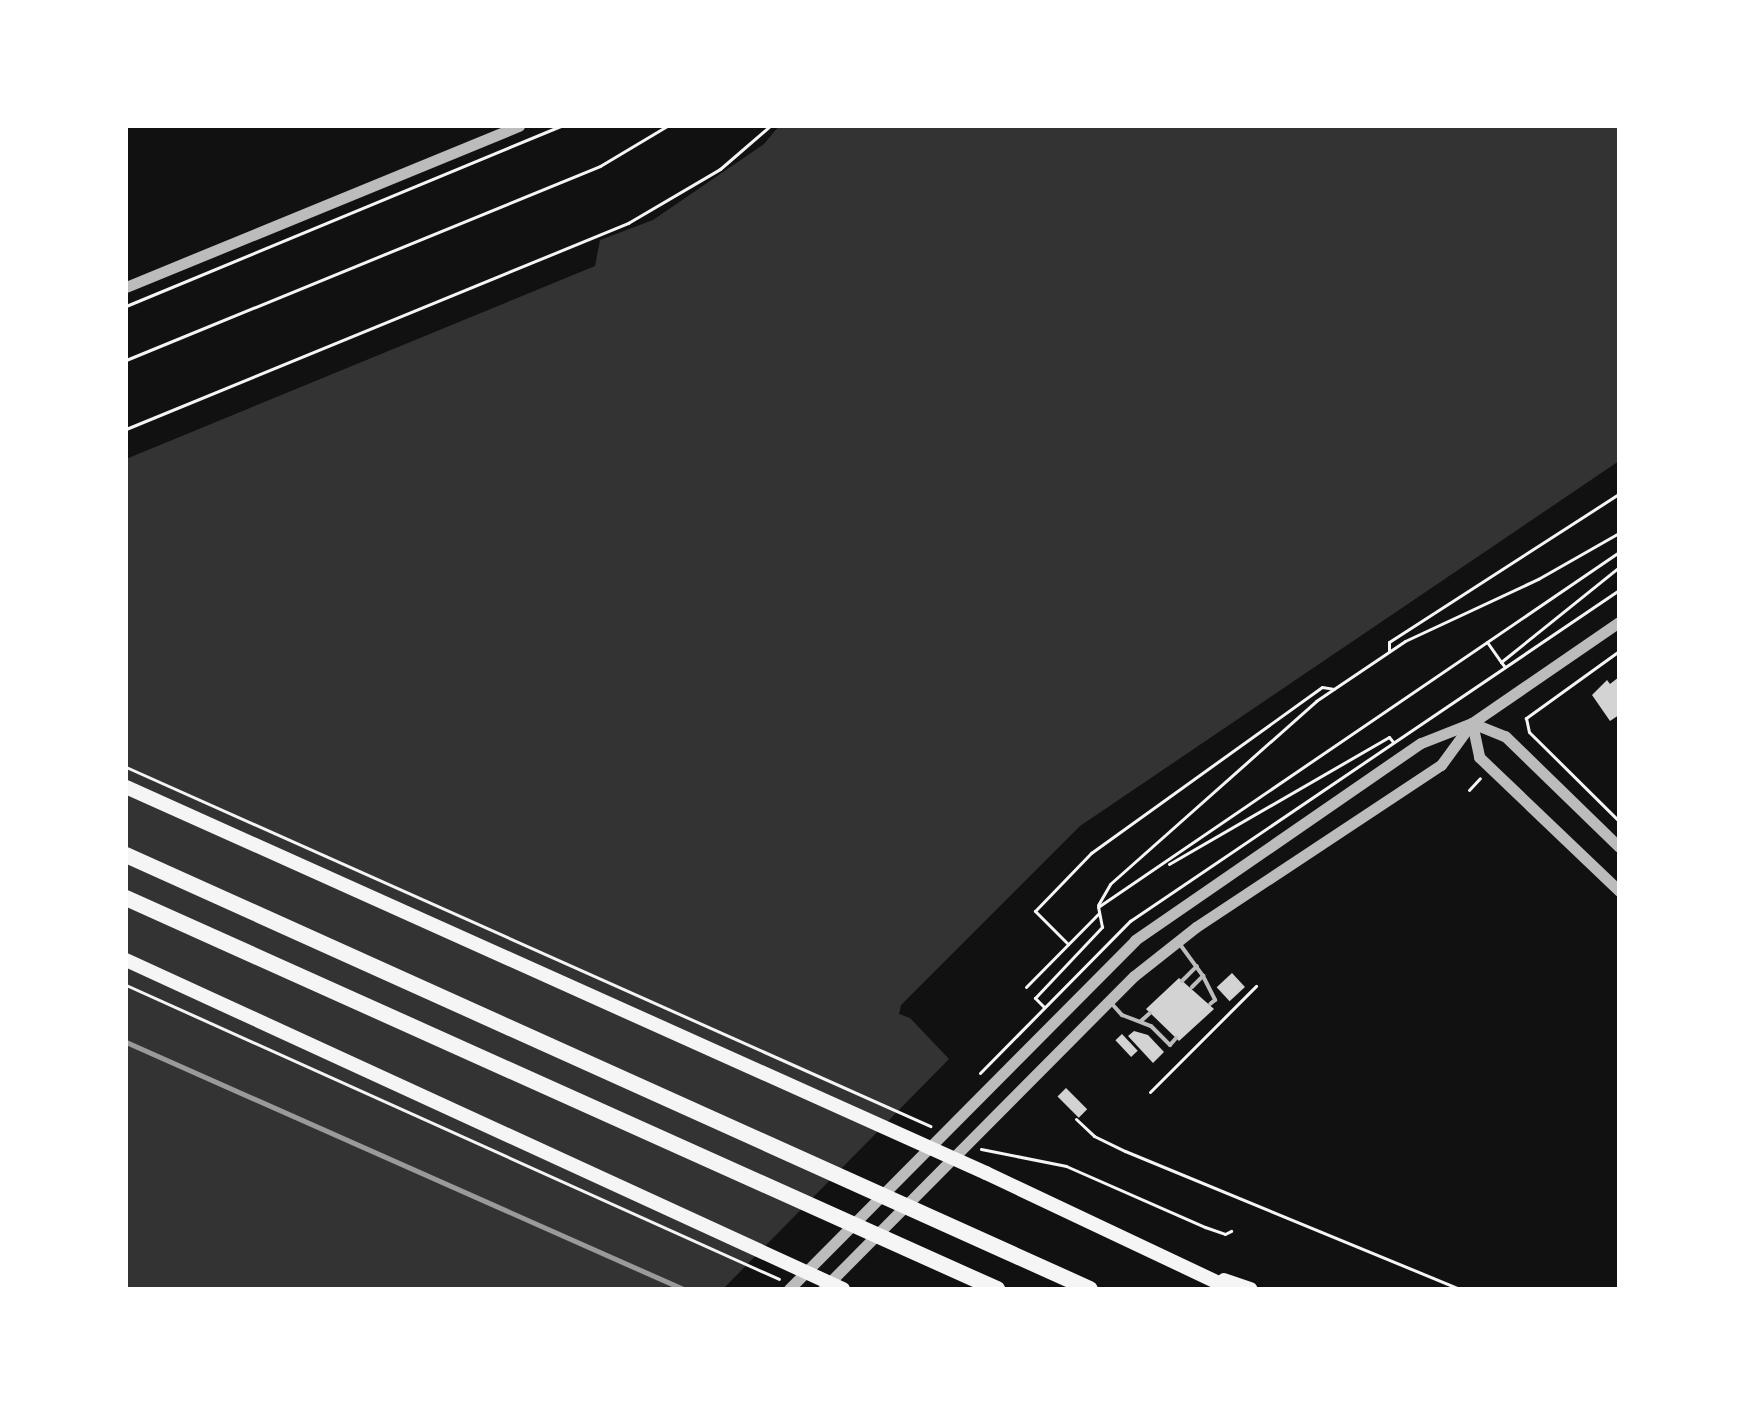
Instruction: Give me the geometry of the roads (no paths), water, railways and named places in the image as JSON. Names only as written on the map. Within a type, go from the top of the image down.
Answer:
[{"type":"highway","points":[[126,787],[1204,1274],[1231,1289]]},
{"type":"highway","points":[[126,855],[1090,1289]]},
{"type":"highway","points":[[126,898],[997,1289]]},
{"type":"highway","points":[[126,960],[843,1289]]},
{"type":"highway","points":[[1204,1274],[1250,1289]]},
{"type":"street","points":[[126,287],[519,126]]},
{"type":"street","points":[[787,1286],[1135,940],[1421,743],[1472,723],[1619,622]]},
{"type":"street","points":[[1472,723],[1505,736],[1619,847]]},
{"type":"street","points":[[1472,723],[1479,757],[1619,891]]},
{"type":"street","points":[[823,1289],[1109,1001],[1177,941],[1441,765],[1472,723]]},
{"type":"lane","points":[[1177,941],[1203,976],[1215,1000],[1210,1004]]},
{"type":"lane","points":[[1182,981],[1197,966]]},
{"type":"lane","points":[[1192,987],[1203,976]]},
{"type":"lane","points":[[1203,996],[1210,990]]},
{"type":"lane","points":[[1109,1001],[1122,1015],[1151,1026],[1170,1045],[1176,1038]]},
{"type":"lane","points":[[1141,1021],[1150,1013]]},
{"type":"lane","points":[[1151,1026],[1158,1020]]},
{"type":"lane","points":[[1162,1037],[1168,1031]]},
{"type":"railway","points":[[126,1042],[683,1289]]}]
